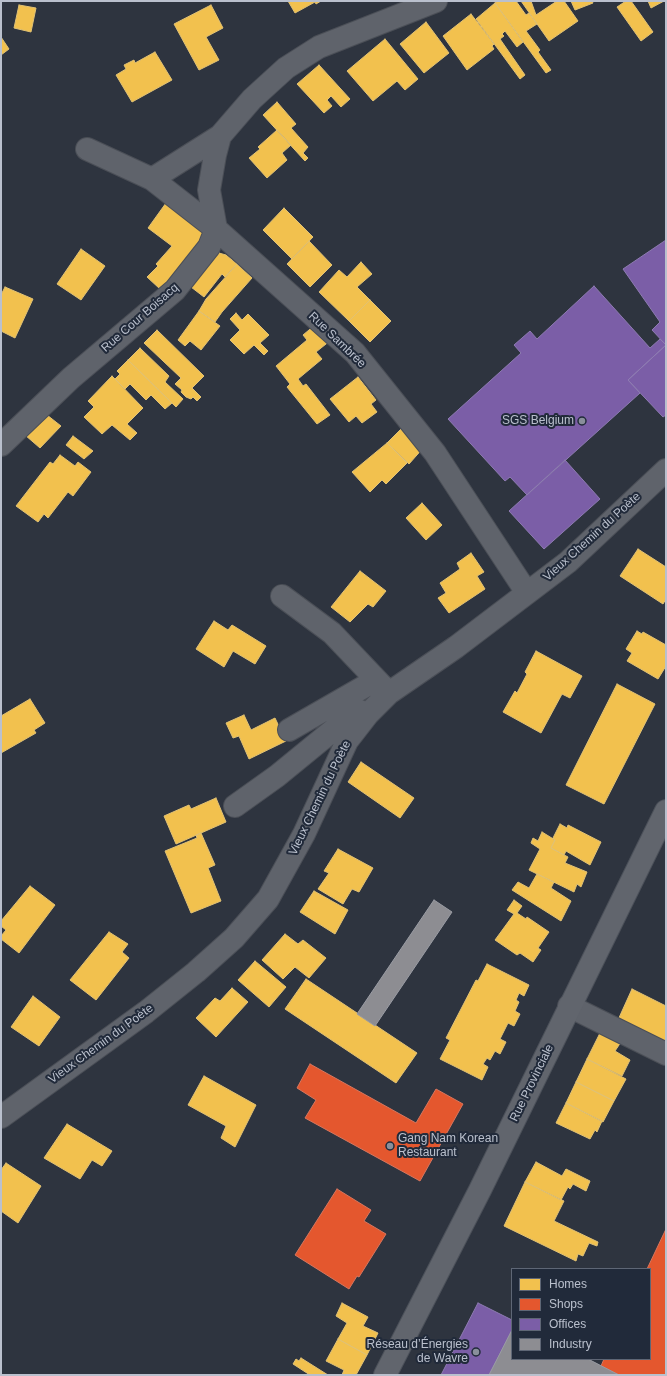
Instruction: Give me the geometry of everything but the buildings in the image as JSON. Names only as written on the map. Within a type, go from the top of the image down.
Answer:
[{"type":"main road","name":"Rue Provinciale","points":[[385,1375],[483,1183],[666,812]]},
{"type":"street","points":[[152,179],[220,136],[252,99],[286,68],[319,47],[436,1]]},
{"type":"street","points":[[216,229],[209,190],[220,136]]},
{"type":"street","name":"Rue Sambrée","points":[[87,149],[152,179],[216,229],[355,353],[435,453],[527,593]]},
{"type":"street","name":"Rue Cour Boisacq","points":[[1,445],[71,378],[175,290],[209,247],[216,229]]},
{"type":"street","name":"Vieux Chemin du Poète","points":[[1,1117],[146,1012],[196,972],[234,938],[268,899],[304,834],[347,741],[381,692],[456,647],[568,562],[666,470]]},
{"type":"street","points":[[282,596],[332,633],[381,692]]},
{"type":"street","points":[[289,730],[349,694],[381,692]]},
{"type":"street","points":[[235,806],[277,776],[381,692]]},
{"type":"street","points":[[569,1006],[666,1054]]},
{"type":"place","name":"SGS Belgium","points":[[582,421]]},
{"type":"place","name":"Gang Nam Korean Restaurant","points":[[390,1146]]},
{"type":"place","name":"Réseau d’Énergies de Wavre","points":[[476,1352]]}]
